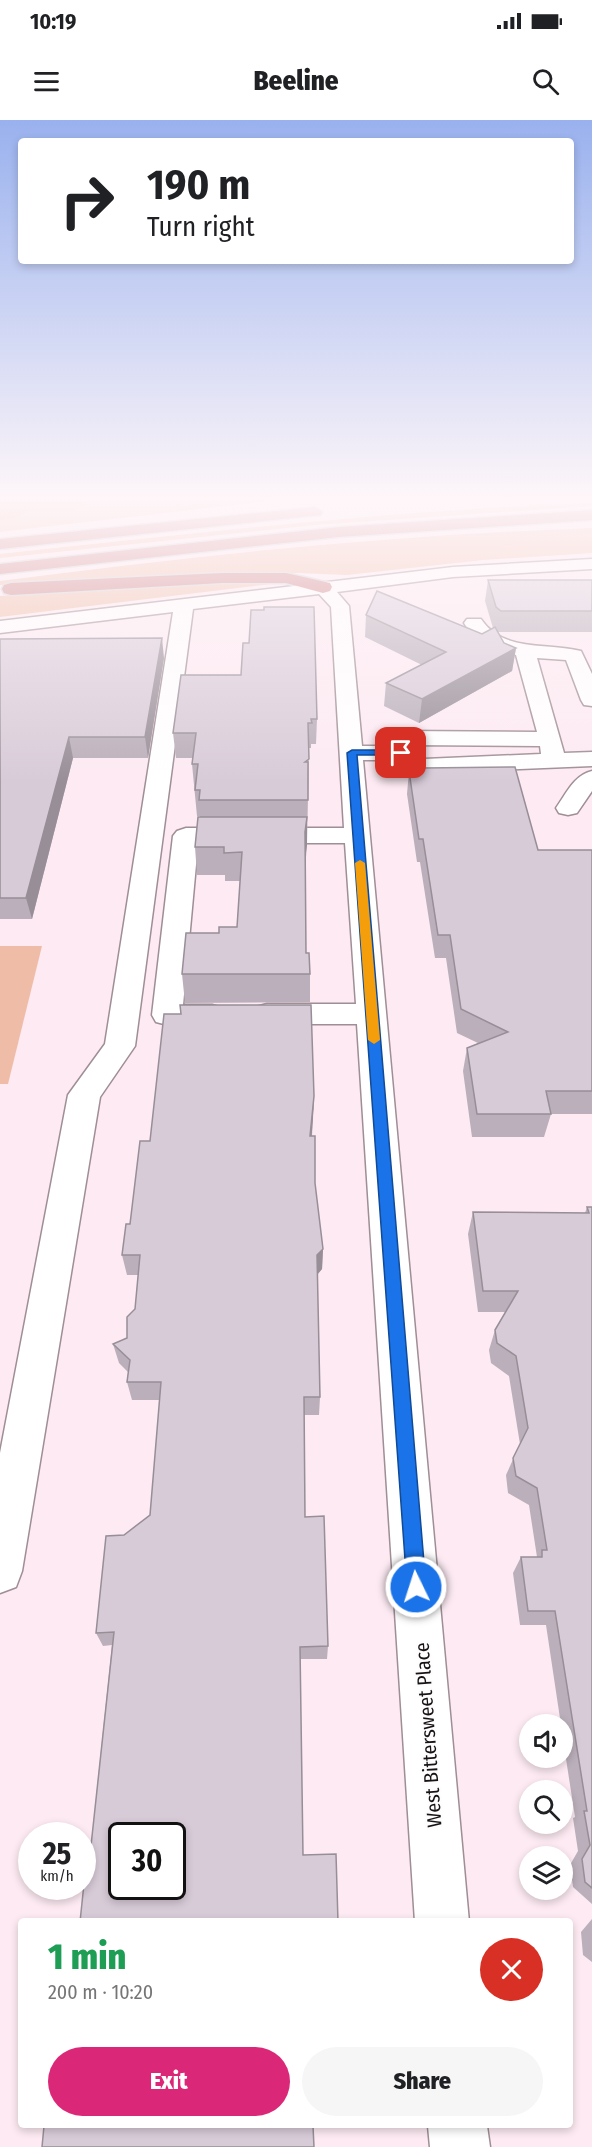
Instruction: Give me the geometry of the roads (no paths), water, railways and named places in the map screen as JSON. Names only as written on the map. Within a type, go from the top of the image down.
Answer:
[{"type":"street","points":[[0,627],[269,594]]},
{"type":"street","name":"West Bittersweet Place","points":[[329,594],[340,606],[442,1918]]},
{"type":"street","points":[[463,594],[478,633],[492,642],[525,651],[573,655],[592,700]]},
{"type":"street","points":[[0,1571],[84,1095],[120,1046],[184,604]]},
{"type":"street","points":[[525,651],[550,739],[554,762]]},
{"type":"street","points":[[410,760],[402,738],[550,739]]},
{"type":"street","points":[[352,753],[410,760],[554,762],[592,759]]},
{"type":"street","points":[[592,778],[582,786],[568,808],[592,808]]},
{"type":"street","points":[[358,835],[186,836],[167,1015],[372,1014]]},
{"type":"street","points":[[458,2128],[460,2147]]}]
